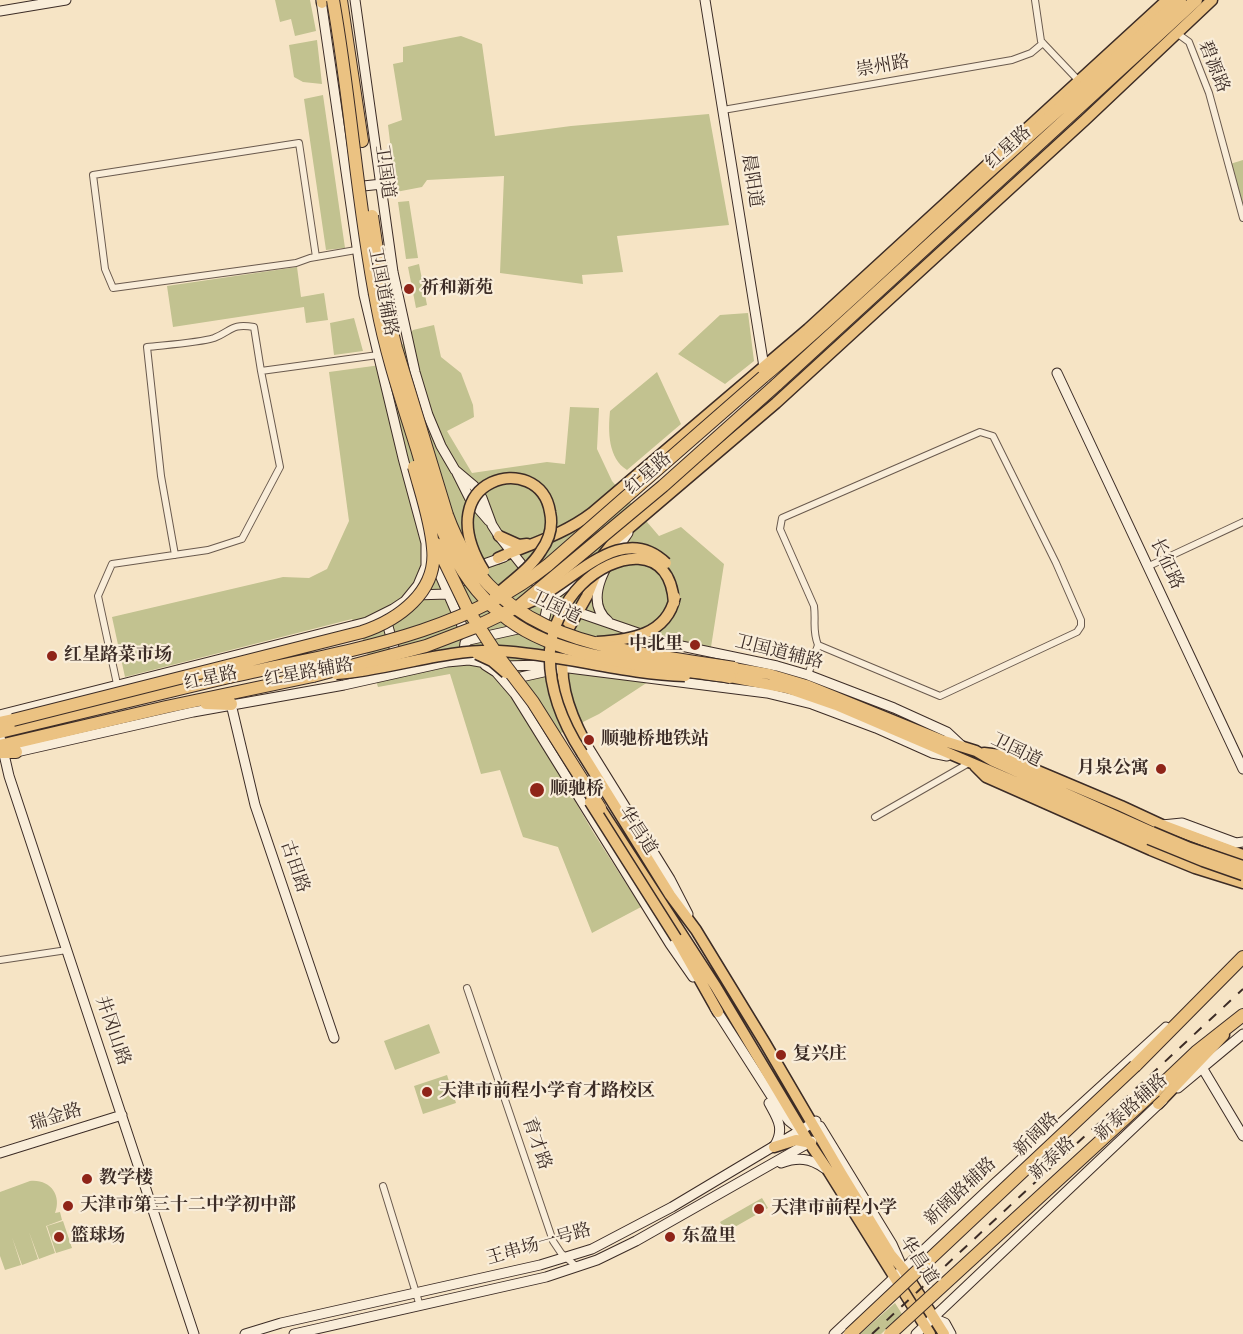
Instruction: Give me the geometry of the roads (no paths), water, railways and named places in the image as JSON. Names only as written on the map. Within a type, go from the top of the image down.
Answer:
[{"type":"highway","name":"卫国道","points":[[341,0],[381,279],[396,348],[452,530],[467,557],[495,590],[518,611],[554,631],[591,642],[732,673]]},
{"type":"highway","name":"红星路","points":[[0,732],[15,724],[229,677],[425,630],[484,605],[523,584],[548,565],[764,372],[792,353],[849,303],[1180,0]]},
{"type":"highway","name":"红星路","points":[[3,750],[183,703],[229,699],[426,646],[473,628],[519,606],[663,486],[776,386],[795,377],[805,359],[1196,0]]},
{"type":"highway","name":"卫国道","points":[[325,1],[342,47],[375,298],[403,407],[448,547],[470,582],[508,620],[537,638],[571,650],[732,673]]},
{"type":"highway","points":[[777,356],[792,353]]},
{"type":"highway","name":"卫国道","points":[[403,407],[406,433],[427,520]]},
{"type":"highway","points":[[0,725],[15,724],[362,633],[383,624],[414,602],[430,575],[434,548],[427,520]]},
{"type":"highway","name":"华昌道","points":[[427,520],[445,565],[468,610],[498,656],[533,702],[600,808]]},
{"type":"highway","name":"新阔路","points":[[850,1334],[1135,1066],[1243,957]]},
{"type":"highway","name":"新泰路","points":[[890,1334],[1196,1052],[1242,1015]]},
{"type":"main road","points":[[499,536],[519,545],[533,543],[574,527],[764,372],[777,356],[1167,0]]},
{"type":"main road","points":[[566,633],[592,590],[602,560],[614,541],[785,395],[795,377],[1178,34],[1212,0]]},
{"type":"main road","points":[[484,605],[535,560],[550,533],[548,502],[537,488],[520,479],[498,480],[483,488],[473,501],[468,516],[467,531],[473,552],[495,590]]},
{"type":"main road","points":[[498,558],[515,556],[533,543]]},
{"type":"main road","points":[[519,606],[531,603],[551,592],[606,555],[620,549],[648,550],[668,564],[675,581],[676,591],[674,603],[667,617],[650,632],[628,639],[591,642]]},
{"type":"main road","name":"华昌道","points":[[674,603],[671,581],[659,566],[643,558],[630,558],[615,562],[587,580],[572,596],[555,628],[550,646],[550,666],[556,703],[565,723],[649,862],[696,930],[765,1043],[801,1108],[810,1135],[829,1154],[891,1255],[929,1328],[944,1334]]},
{"type":"main road","points":[[549,599],[563,615],[566,633],[562,668],[565,695],[573,719],[585,742]]},
{"type":"main road","points":[[313,675],[377,669],[427,657],[468,652],[506,652],[631,671],[732,673]]},
{"type":"main road","name":"华昌道","points":[[468,652],[487,658],[506,673],[531,708],[676,938],[718,1012]]},
{"type":"main road","name":"卫国道","points":[[732,673],[806,694],[940,744],[976,751],[992,766]]},
{"type":"main road","name":"卫国道","points":[[940,744],[955,757],[971,763],[992,766],[1154,836]]},
{"type":"main road","points":[[976,751],[1000,755],[1203,861],[1243,874]]},
{"type":"main road","points":[[971,763],[986,777],[1243,866]]},
{"type":"main road","name":"华昌道","points":[[600,808],[810,1135],[829,1172],[899,1273]]},
{"type":"main road","points":[[1154,836],[1243,855]]},
{"type":"main road","points":[[1154,836],[1195,868],[1243,883]]},
{"type":"main road","points":[[1158,1104],[1242,1015]]},
{"type":"main road","points":[[774,1147],[810,1135]]},
{"type":"street","points":[[0,9],[45,0]]},
{"type":"street","points":[[0,9],[66,0]]},
{"type":"street","name":"卫国道辅路","points":[[355,0],[393,272],[422,398],[441,446],[456,471],[474,486],[492,525],[515,556]]},
{"type":"street","points":[[361,0],[364,25],[361,46]]},
{"type":"street","name":"晨阳道","points":[[707,0],[764,346],[777,356]]},
{"type":"street","points":[[1035,0],[1041,40],[1078,80]]},
{"type":"street","name":"卫国道辅路","points":[[325,1],[356,250],[371,327],[404,464],[426,543],[426,566],[418,585]]},
{"type":"street","name":"碧源路","points":[[1178,34],[1189,42],[1209,93],[1243,218]]},
{"type":"street","name":"崇州路","points":[[725,110],[1012,60],[1031,53],[1043,43]]},
{"type":"street","name":"晨阳道","points":[[725,110],[764,372]]},
{"type":"street","points":[[316,256],[299,143],[93,175],[105,269],[113,288],[296,263],[316,256],[356,250]]},
{"type":"street","points":[[348,188],[382,184]]},
{"type":"street","points":[[371,327],[402,319]]},
{"type":"street","points":[[117,684],[98,596],[112,564],[175,555],[208,550],[242,539],[280,467],[254,327],[244,325],[231,327],[213,338],[147,347],[162,476],[175,555]]},
{"type":"street","points":[[261,371],[378,355]]},
{"type":"street","name":"长征路","points":[[1057,373],[1243,769]]},
{"type":"street","points":[[808,675],[818,645],[813,632],[816,616],[814,606],[780,529],[782,518],[980,432],[993,436],[1056,563],[1081,620],[1081,626],[1077,632],[940,696],[818,645]]},
{"type":"street","points":[[404,464],[441,446]]},
{"type":"street","points":[[629,482],[652,510]]},
{"type":"street","points":[[1149,566],[1243,522]]},
{"type":"street","points":[[609,622],[597,607],[592,590],[633,526]]},
{"type":"street","points":[[410,595],[423,596],[448,589],[498,558],[501,545],[499,536]]},
{"type":"street","points":[[426,543],[478,661]]},
{"type":"street","points":[[515,556],[549,599]]},
{"type":"street","points":[[447,662],[462,654],[465,643],[469,640],[536,625],[545,617],[549,599],[602,560]]},
{"type":"street","points":[[418,585],[448,589]]},
{"type":"street","name":"红星路辅路","points":[[0,715],[353,626],[385,614],[410,595],[418,585]]},
{"type":"street","name":"卫国道辅路","points":[[549,599],[577,612],[667,643],[777,666],[808,675],[894,708],[947,732],[964,747]]},
{"type":"street","points":[[385,614],[401,672]]},
{"type":"street","points":[[660,680],[667,643]]},
{"type":"street","name":"红星路辅路","points":[[3,750],[229,699],[344,685],[447,662],[478,661],[502,666],[539,664],[562,668]]},
{"type":"street","name":"华昌道","points":[[478,661],[504,680],[670,944],[718,1012],[754,1071],[789,1121],[810,1135]]},
{"type":"street","points":[[504,680],[562,668],[725,687],[787,697],[876,728],[932,753],[955,757]]},
{"type":"street","name":"古田路","points":[[229,699],[255,805],[334,1038]]},
{"type":"street","name":"华昌道","points":[[585,742],[670,879],[696,930]]},
{"type":"street","name":"井冈山路","points":[[3,750],[9,776],[192,1334]]},
{"type":"street","points":[[875,817],[971,763]]},
{"type":"street","points":[[1154,836],[1182,823],[1241,843]]},
{"type":"street","points":[[0,960],[66,950]]},
{"type":"street","name":"育才路","points":[[467,988],[553,1240],[556,1247],[577,1267]]},
{"type":"street","name":"新阔路辅路","points":[[834,1334],[1119,1069],[1194,1005]]},
{"type":"street","name":"新泰路辅路","points":[[916,1334],[929,1328],[1158,1104],[1243,1034]]},
{"type":"street","points":[[765,1043],[789,1075],[810,1135],[892,1244],[899,1273]]},
{"type":"street","points":[[1203,1069],[1243,1136]]},
{"type":"street","points":[[754,1071],[780,1124],[781,1134],[774,1147]]},
{"type":"street","name":"瑞金路","points":[[0,1153],[121,1115]]},
{"type":"street","name":"王串场一号路","points":[[294,1334],[546,1277],[577,1267],[636,1241],[707,1200],[810,1135]]},
{"type":"street","name":"王串场一号路","points":[[245,1334],[281,1323],[566,1258],[592,1249],[632,1230],[774,1147]]},
{"type":"street","points":[[707,1200],[727,1193],[787,1161],[809,1160],[829,1172]]},
{"type":"street","points":[[383,1186],[420,1306]]},
{"type":"street","points":[[929,1328],[945,1323],[951,1334]]},
{"type":"railway","points":[[872,1334],[1243,989]]},
{"type":"place","name":"祈和新苑","points":[[409,289]]},
{"type":"place","name":"中北里","points":[[695,645]]},
{"type":"place","name":"红星路菜市场","points":[[52,656]]},
{"type":"place","name":"顺驰桥地铁站","points":[[589,740]]},
{"type":"place","name":"月泉公寓","points":[[1161,769]]},
{"type":"place","name":"顺驰桥","points":[[537,790]]},
{"type":"place","name":"复兴庄","points":[[781,1055]]},
{"type":"place","name":"天津市前程小学育才路校区","points":[[427,1092]]},
{"type":"place","name":"教学楼","points":[[87,1179]]},
{"type":"place","name":"天津市第三十二中学初中部","points":[[68,1206]]},
{"type":"place","name":"天津市前程小学","points":[[759,1209]]},
{"type":"place","name":"篮球场","points":[[59,1237]]},
{"type":"place","name":"东盈里","points":[[670,1237]]}]
